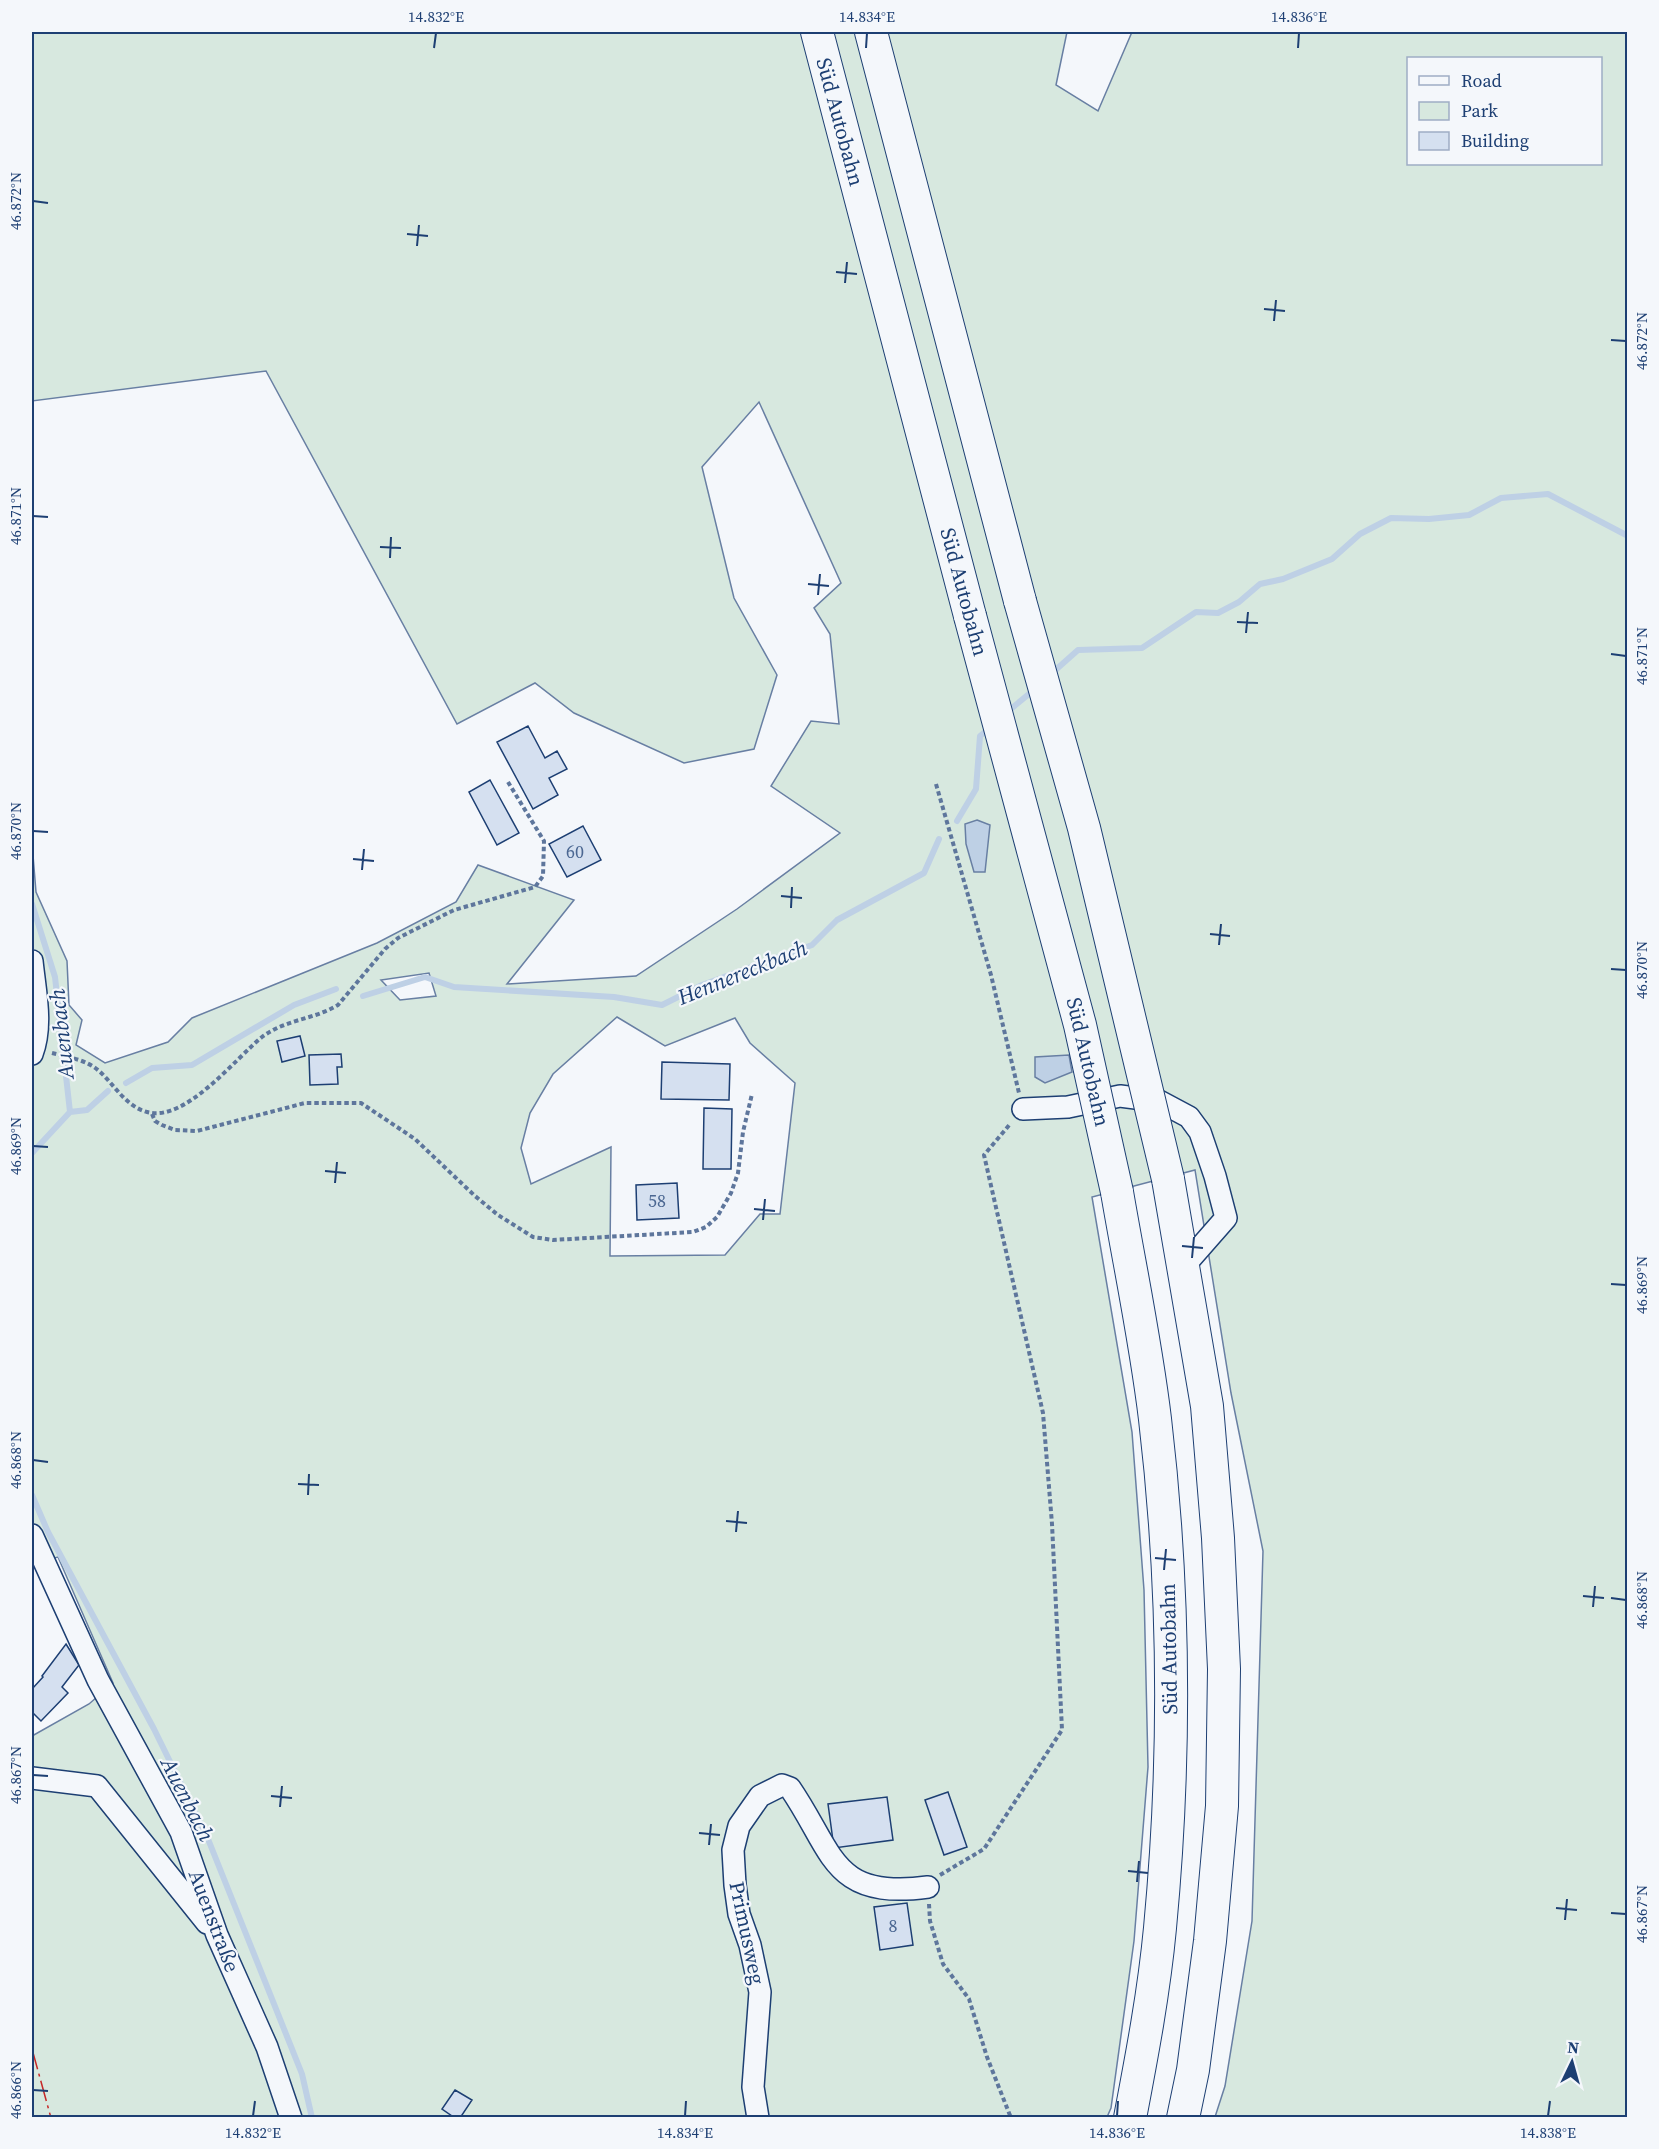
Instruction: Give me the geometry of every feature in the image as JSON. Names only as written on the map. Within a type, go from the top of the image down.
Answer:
[{"type":"highway","name":"Süd Autobahn","points":[[817,32],[1080,1025],[1117,1192],[1154,1418],[1167,1548],[1172,1679],[1170,1805],[1160,1930],[1146,2032],[1130,2118]]},
{"type":"highway","points":[[874,43],[1020,601],[1084,828],[1168,1179],[1207,1406],[1218,1538],[1224,1669],[1222,1806],[1211,1930],[1184,2118]]},
{"type":"street","points":[[32,961],[39,1053]]},
{"type":"street","points":[[1023,1109],[1068,1107],[1120,1096],[1159,1101],[1189,1117],[1200,1132],[1226,1218],[1184,1266]]},
{"type":"street","name":"Auenstraße","points":[[32,1535],[98,1680],[181,1832],[217,1935],[267,2047],[291,2118]]},
{"type":"street","points":[[32,1778],[97,1786],[217,1935]]},
{"type":"street","name":"Primusweg","points":[[758,2118],[753,2087],[760,1992],[750,1946],[739,1914],[733,1850],[739,1826],[760,1796],[782,1785],[790,1788],[825,1849],[848,1875],[866,1884],[891,1890],[928,1887]]},
{"type":"path","points":[[39,1053],[89,1063],[123,1097],[137,1108],[152,1113],[166,1112],[197,1095],[218,1080],[263,1037],[282,1024],[329,1010],[338,1005],[385,949],[398,938],[453,910],[535,887],[543,876],[544,841],[508,782]]},
{"type":"path","points":[[936,784],[991,975],[1023,1109],[984,1155],[1043,1413],[1052,1524],[1062,1730],[984,1849],[938,1876],[928,1887],[930,1922],[943,1964],[969,1999],[987,2057],[1011,2118]]},
{"type":"path","points":[[152,1113],[155,1121],[162,1125],[175,1130],[197,1131],[305,1103],[361,1104],[415,1139],[498,1215],[533,1237],[553,1240],[693,1232],[705,1227],[717,1217],[731,1193],[738,1173],[742,1132],[752,1094]]},
{"type":"green space","points":[[32,32],[1067,32],[1056,85],[1098,111],[1132,32],[1627,32],[1627,2117],[1215,2117],[1225,2086],[1252,1921],[1263,1551],[1231,1393],[1195,1170],[1092,1197],[1132,1432],[1144,1590],[1148,1767],[1134,1941],[1111,2108],[1107,2117],[32,2117],[32,1736],[89,1704],[113,1683],[58,1557],[32,1563],[32,843],[36,892],[67,961],[69,1005],[82,1020],[76,1045],[105,1063],[168,1042],[192,1018],[377,943],[456,902],[478,865],[574,900],[507,984],[636,976],[737,909],[840,833],[771,786],[811,721],[839,724],[830,634],[814,608],[841,583],[759,402],[702,467],[734,598],[777,675],[754,749],[684,763],[574,713],[535,683],[457,724],[266,371],[32,401]],"holes":[[[429,973],[436,996],[400,1000],[381,980]],[[617,1017],[665,1046],[735,1018],[750,1043],[795,1083],[780,1214],[760,1214],[725,1255],[610,1256],[611,1147],[531,1184],[521,1148],[530,1113],[553,1074]]]},
{"type":"water","points":[[977,820],[990,825],[985,872],[974,872],[966,844],[965,824]]},
{"type":"water","points":[[1069,1055],[1072,1072],[1045,1083],[1035,1077],[1035,1057]]},
{"type":"building","points":[[528,726],[545,758],[557,751],[567,769],[549,778],[558,795],[533,809],[497,742]]},
{"type":"building","points":[[490,780],[519,833],[497,845],[469,792]]},
{"type":"building","points":[[583,826],[601,860],[567,877],[549,844]]},
{"type":"building","points":[[300,1036],[305,1056],[282,1062],[277,1041]]},
{"type":"building","points":[[341,1054],[342,1067],[337,1067],[338,1084],[310,1085],[309,1055]]},
{"type":"building","points":[[662,1062],[730,1064],[729,1100],[661,1099]]},
{"type":"building","points":[[704,1108],[732,1109],[731,1169],[703,1169]]},
{"type":"building","points":[[677,1183],[679,1218],[637,1220],[636,1185]]},
{"type":"building","points":[[66,1644],[79,1665],[62,1687],[68,1693],[41,1721],[32,1712],[32,1689]]},
{"type":"building","points":[[948,1792],[967,1847],[944,1855],[925,1800]]},
{"type":"building","points":[[887,1797],[893,1840],[834,1848],[828,1804]]},
{"type":"building","points":[[907,1903],[913,1945],[880,1950],[874,1907]]},
{"type":"building","points":[[455,2090],[472,2100],[460,2118],[455,2118],[442,2109]]},
{"type":"waterway","name":"Hennereckbach","points":[[1051,674],[1078,650],[1142,648],[1196,612],[1218,613],[1239,602],[1260,584],[1283,579],[1332,559],[1360,534],[1391,518],[1429,519],[1469,515],[1501,498],[1548,494],[1628,536]]},
{"type":"waterway","name":"Hennereckbach","points":[[1006,713],[1035,689]]},
{"type":"waterway","name":"Hennereckbach","points":[[957,821],[976,789],[980,736],[990,728]]},
{"type":"waterway","name":"Hennereckbach","points":[[363,996],[425,977],[454,987],[614,997],[662,1005],[702,985],[812,945],[837,920],[924,873],[939,839]]},
{"type":"waterway","name":"Auenbach","points":[[32,904],[55,977],[70,1112],[32,1153]]},
{"type":"waterway","name":"Hennereckbach","points":[[126,1083],[152,1068],[192,1065],[294,1005],[336,989]]},
{"type":"waterway","name":"Hennereckbach","points":[[70,1112],[87,1110],[108,1091]]},
{"type":"waterway","name":"Auenbach","points":[[32,1495],[48,1532],[154,1729],[208,1839],[302,2074],[312,2118]]},
{"type":"power","points":[[32,2049],[51,2118]]}]
